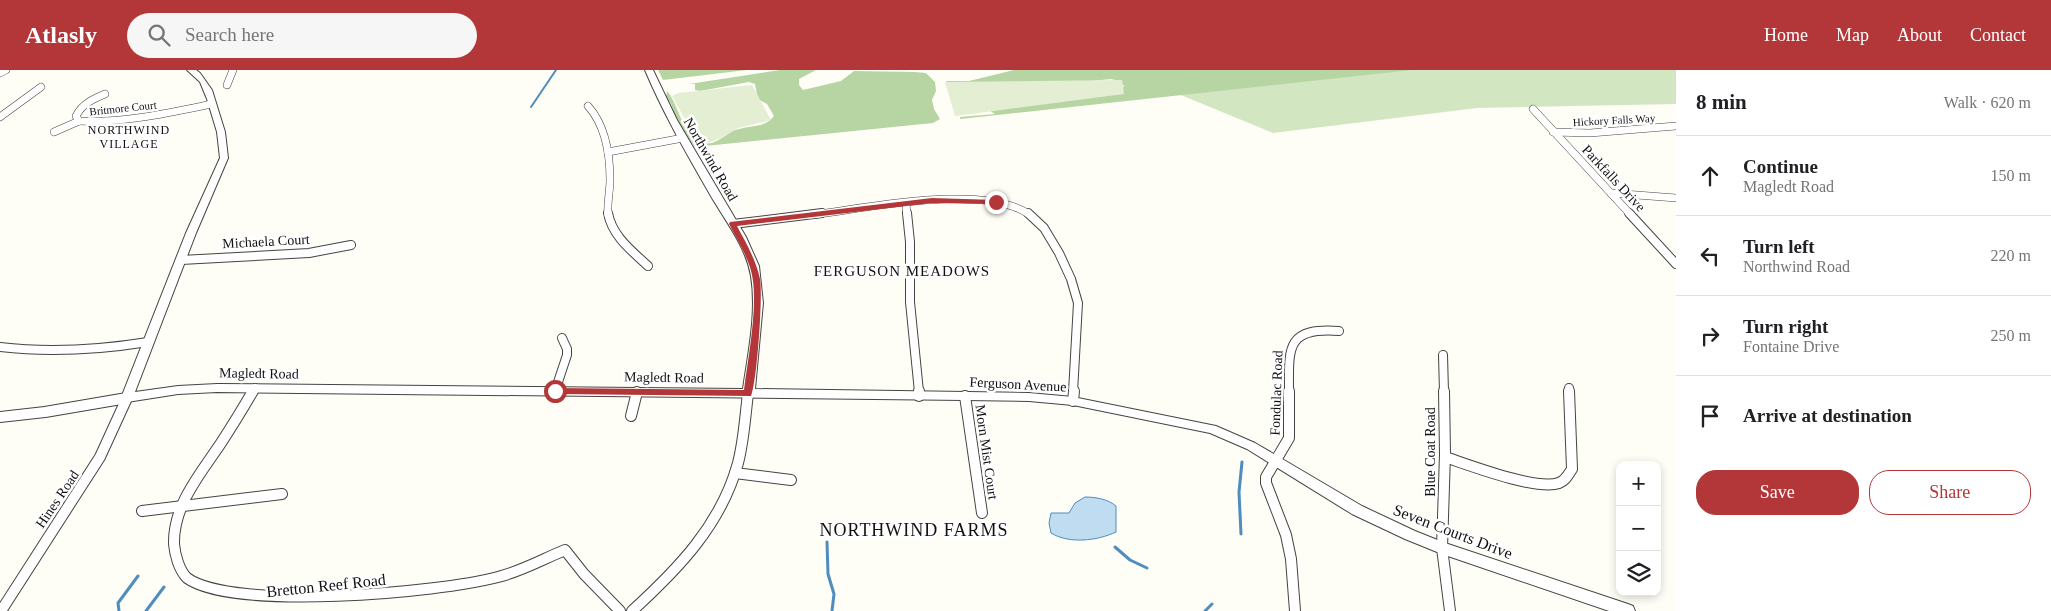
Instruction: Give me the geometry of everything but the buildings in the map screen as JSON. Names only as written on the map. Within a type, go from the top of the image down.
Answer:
[{"type":"street","points":[[0,73],[6,70]]},
{"type":"street","points":[[0,417],[45,412],[127,398],[181,260],[224,158],[224,144],[204,81],[191,70]]},
{"type":"street","points":[[227,85],[233,70]]},
{"type":"street","name":"Northwind Road","points":[[632,611],[672,574],[702,539],[721,507],[735,473],[748,394],[757,282],[752,262],[733,224],[683,138],[648,70]]},
{"type":"street","points":[[0,117],[41,87]]},
{"type":"street","name":"Britmore Court","points":[[105,94],[80,109],[76,116],[79,121],[102,122],[167,114],[212,104]]},
{"type":"street","points":[[588,106],[596,115],[608,152],[610,167],[607,203],[609,218],[614,230],[648,266]]},
{"type":"street","name":"Parkfalls Drive","points":[[1533,109],[1674,260]]},
{"type":"street","points":[[54,132],[79,121]]},
{"type":"street","name":"Hickory Falls Way","points":[[1553,132],[1590,133],[1676,126]]},
{"type":"street","points":[[608,152],[683,138]]},
{"type":"street","points":[[1611,193],[1676,198]]},
{"type":"street","points":[[733,224],[952,200],[996,202],[1026,212],[1040,224],[1069,273],[1078,303],[1073,401]]},
{"type":"street","points":[[906,204],[910,242],[910,302],[919,396]]},
{"type":"street","name":"Michaela Court","points":[[181,260],[202,257],[328,251],[351,245]]},
{"type":"street","name":"Fondulac Road","points":[[1276,461],[1289,438],[1289,355],[1292,343],[1304,334],[1320,331],[1338,331]]},
{"type":"street","points":[[555,391],[567,355],[567,349],[562,338]]},
{"type":"street","points":[[0,347],[34,352],[74,352],[148,342]]},
{"type":"street","name":"Blue Coat Road","points":[[1442,548],[1445,457],[1443,355]]},
{"type":"street","points":[[218,601],[193,585],[178,564],[174,539],[176,523],[202,472],[255,388]]},
{"type":"street","name":"Magledt Road","points":[[127,398],[178,390],[255,388],[748,394]]},
{"type":"street","points":[[1445,457],[1531,484],[1547,485],[1564,480],[1572,469],[1569,388]]},
{"type":"street","points":[[631,416],[638,392]]},
{"type":"street","name":"Ferguson Avenue","points":[[748,394],[1029,397],[1073,401],[1212,429],[1251,446],[1276,461]]},
{"type":"street","name":"Morn Mist Court","points":[[965,396],[982,513]]},
{"type":"street","name":"Hines Road","points":[[2,607],[96,464],[111,438],[127,398]]},
{"type":"street","points":[[1276,461],[1268,472],[1266,483],[1286,535],[1292,575],[1294,611]]},
{"type":"street","name":"Seven Courts Drive","points":[[1276,461],[1356,510],[1388,526],[1442,548],[1628,611]]},
{"type":"street","points":[[735,473],[791,480]]},
{"type":"street","points":[[142,512],[282,494]]},
{"type":"street","points":[[1442,548],[1450,611]]},
{"type":"street","points":[[565,550],[584,574],[620,611]]},
{"type":"street","name":"Bretton Reef Road","points":[[291,608],[486,580],[515,572],[565,550]]},
{"type":"green space","points":[[658,70],[747,70],[663,80]]},
{"type":"green space","points":[[780,70],[816,70],[799,79],[799,85],[803,90],[841,81],[854,71],[926,73],[935,82],[936,91],[932,100],[934,109],[940,119],[933,123],[695,147],[678,124],[671,104],[666,97],[667,91],[672,97],[684,124],[695,139],[703,143],[712,143],[735,130],[767,123],[774,116],[767,104],[758,99],[755,84],[749,82],[700,91],[695,90],[695,84],[689,84]]},
{"type":"green space","points":[[1014,70],[1412,70],[960,119],[960,117],[995,114],[986,108],[1122,90],[1124,86],[1119,81],[1111,79],[1052,85],[952,90],[946,81],[969,81]]},
{"type":"green space","points":[[1120,70],[1676,70],[1676,104],[1477,108],[1273,133]]},
{"type":"green space","points":[[1122,80],[1124,94],[955,116],[945,82]]},
{"type":"green space","points":[[752,85],[771,120],[738,128],[723,137],[700,146],[672,96],[678,93]]},
{"type":"water","points":[[1085,497],[1101,499],[1116,506],[1116,532],[1100,538],[1083,540],[1066,539],[1051,533],[1049,523],[1051,513],[1069,513],[1075,503]]},
{"type":"waterway","points":[[531,107],[556,70]]},
{"type":"waterway","points":[[1241,534],[1239,492],[1242,462]]},
{"type":"waterway","points":[[827,542],[828,574],[834,594],[832,611]]},
{"type":"waterway","points":[[1115,547],[1130,560],[1147,568]]},
{"type":"waterway","points":[[119,611],[118,603],[138,576]]},
{"type":"waterway","points":[[146,611],[164,587]]},
{"type":"waterway","points":[[1205,611],[1212,604]]},
{"type":"district","name":"NORTHWIND VILLAGE","points":[[129,137]]},
{"type":"district","name":"FERGUSON MEADOWS","points":[[902,271]]},
{"type":"district","name":"NORTHWIND FARMS","points":[[914,530]]},
{"type":"route","points":[[555,391],[748,394],[757,282],[752,262],[733,224],[932,200],[996,202]]}]
